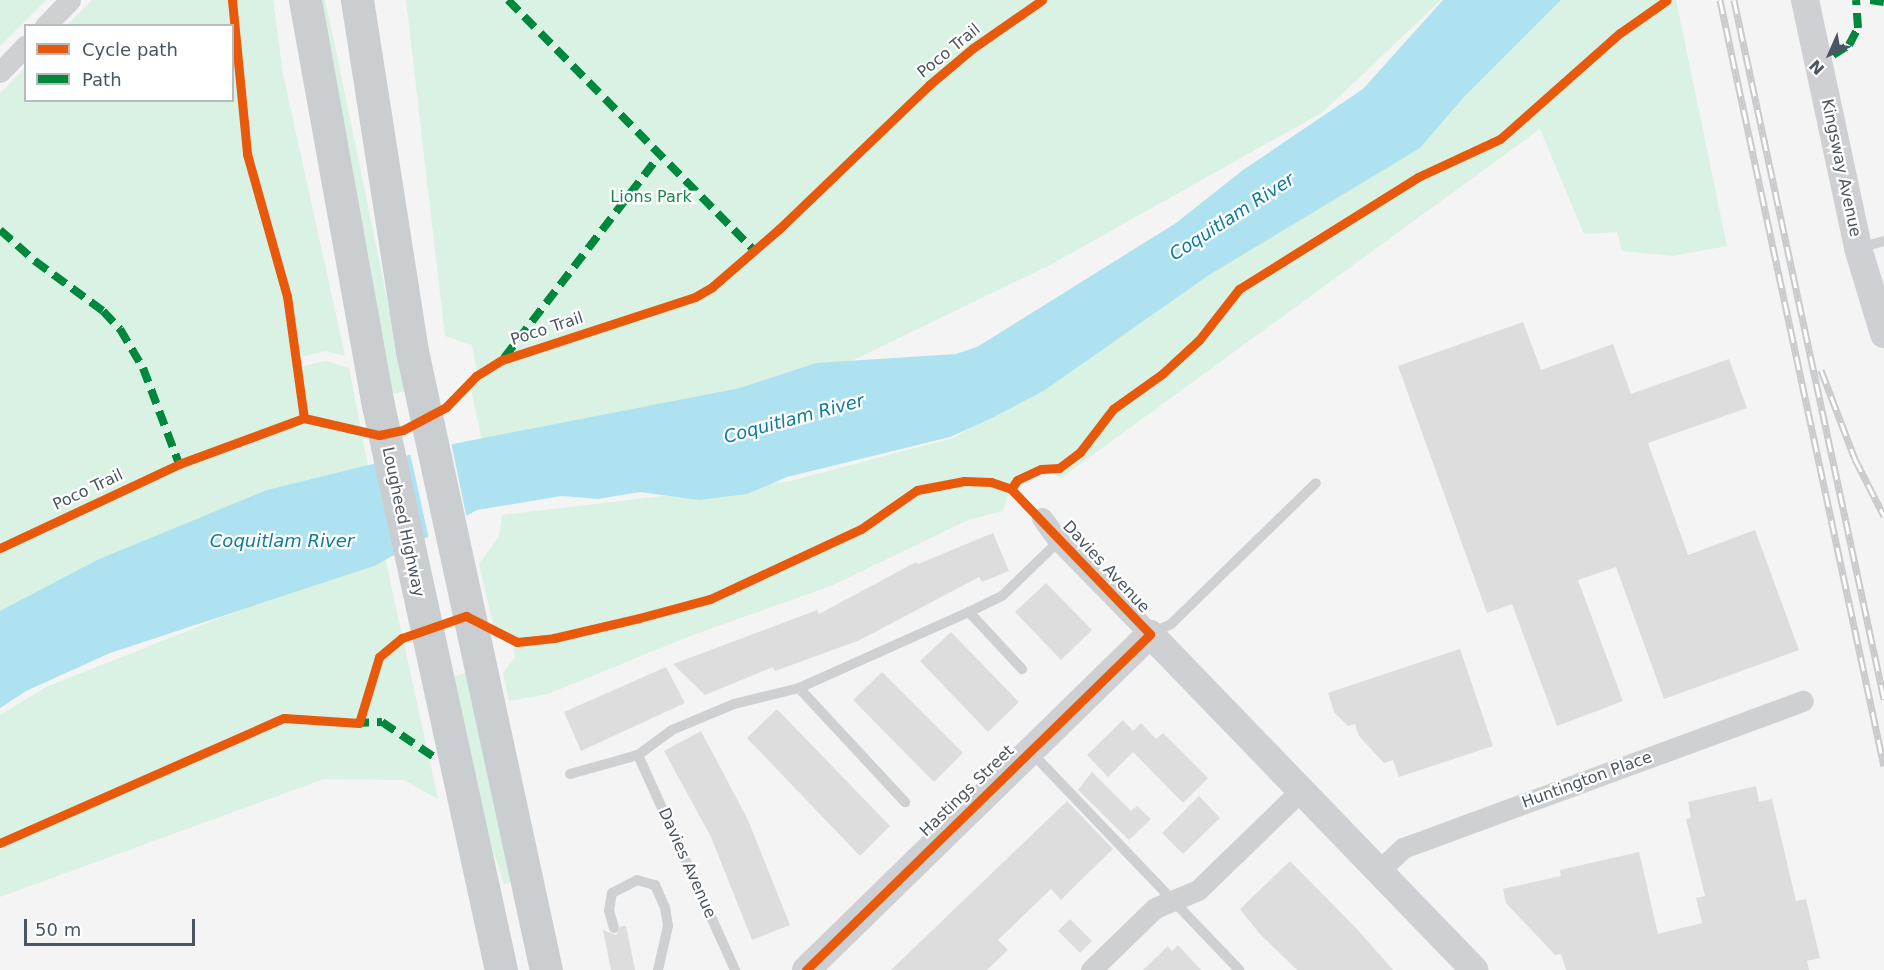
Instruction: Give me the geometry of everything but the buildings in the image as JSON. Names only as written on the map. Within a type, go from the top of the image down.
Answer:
[{"type":"main road","name":"Lougheed Highway","points":[[305,0],[378,405],[501,970]]},
{"type":"main road","points":[[357,0],[422,395],[475,654],[546,970]]},
{"type":"street","points":[[47,24],[70,0]]},
{"type":"street","name":"Kingsway Avenue","points":[[1805,0],[1871,244],[1884,334]]},
{"type":"street","points":[[0,72],[24,47]]},
{"type":"street","name":"Davies Avenue","points":[[1042,518],[1059,541],[1474,970]]},
{"type":"street","name":"Hastings Street","points":[[806,970],[1150,634]]},
{"type":"street","name":"Huntington Place","points":[[1379,871],[1403,848],[1803,701]]},
{"type":"street","points":[[1091,970],[1155,908],[1198,890],[1300,791]]},
{"type":"lane","points":[[1150,634],[1171,624],[1316,483]]},
{"type":"lane","name":"Davies Avenue","points":[[570,774],[638,755],[672,730],[724,708],[799,688],[969,612],[1002,596],[1059,541]]},
{"type":"lane","points":[[969,612],[1022,669]]},
{"type":"lane","points":[[799,688],[905,802]]},
{"type":"lane","points":[[1030,751],[1239,970]]},
{"type":"lane","name":"Davies Avenue","points":[[638,755],[735,970]]},
{"type":"lane","points":[[614,928],[609,911],[612,893],[637,880],[655,885],[665,907],[668,926],[658,970]]},
{"type":"green space","points":[[0,0],[46,0],[0,46]]},
{"type":"green space","points":[[92,0],[229,0],[231,24],[68,24]]},
{"type":"green space","points":[[236,0],[273,0],[283,74],[345,356],[325,351],[302,357],[285,275],[247,143]]},
{"type":"green space","points":[[319,0],[325,0],[406,391],[391,394]]},
{"type":"green space","name":"Lions Park","points":[[406,0],[1441,0],[1323,112],[1052,264],[839,367],[487,465],[471,388],[479,383],[472,345],[445,336]]},
{"type":"green space","points":[[1559,0],[1676,0],[1727,246],[1673,256],[1622,251],[1617,232],[1584,234],[1540,129],[1061,478],[1041,467],[1014,476],[1003,511],[968,520],[831,586],[690,636],[548,694],[509,701],[503,673],[515,657],[512,637],[494,628],[479,564],[499,536],[502,515],[790,481],[953,438],[1062,376]]},
{"type":"green space","points":[[234,56],[243,150],[283,293],[294,368],[326,361],[349,368],[370,476],[0,626],[0,93],[24,69],[24,102],[234,102]]},
{"type":"green space","points":[[384,553],[438,799],[404,780],[324,779],[0,897],[0,715],[46,687]]},
{"type":"green space","points":[[466,673],[511,883],[504,884],[487,833],[451,677]]},
{"type":"water","name":"Coquitlam River","points":[[1443,0],[1561,0],[1463,98],[1420,148],[1209,275],[1045,390],[992,418],[950,437],[787,477],[747,494],[699,500],[640,492],[598,499],[562,496],[477,510],[374,566],[110,653],[26,691],[0,708],[0,611],[97,560],[267,490],[458,443],[740,388],[816,363],[956,354],[977,347],[1176,223],[1243,170],[1363,89]]},
{"type":"pier","points":[[451,442],[467,519],[429,539],[410,453]]},
{"type":"railway","points":[[1720,0],[1884,766]]},
{"type":"railway","points":[[1734,0],[1884,699]]},
{"type":"railway","points":[[1821,370],[1855,459],[1884,516]]},
{"type":"marked path","points":[[508,0],[755,251]]},
{"type":"marked path","points":[[1833,55],[1849,45],[1858,28],[1856,0]]},
{"type":"marked path","points":[[1870,0],[1884,2]]},
{"type":"marked path","points":[[504,358],[658,157]]},
{"type":"marked path","points":[[0,230],[35,261],[103,311],[120,329],[143,368],[179,464]]},
{"type":"marked path","points":[[354,723],[382,722],[437,759]]},
{"type":"cycle path","points":[[232,0],[247,154],[287,296],[304,418]]},
{"type":"cycle path","name":"Poco Trail","points":[[0,548],[179,464],[304,418],[379,435],[403,430],[446,407],[476,376],[502,360],[695,297],[712,287],[779,229],[929,85],[973,48],[1042,0]]},
{"type":"cycle path","points":[[0,843],[284,718],[359,723],[379,657],[402,638],[466,616],[517,642],[554,638],[639,618],[710,599],[861,529],[917,490],[964,481],[991,482],[1011,489],[1017,480],[1041,469],[1059,468],[1080,452],[1113,409],[1162,374],[1199,340],[1239,289],[1418,177],[1500,139],[1620,33],[1667,0]]},
{"type":"cycle path","points":[[806,970],[1150,634],[1011,489]]}]
